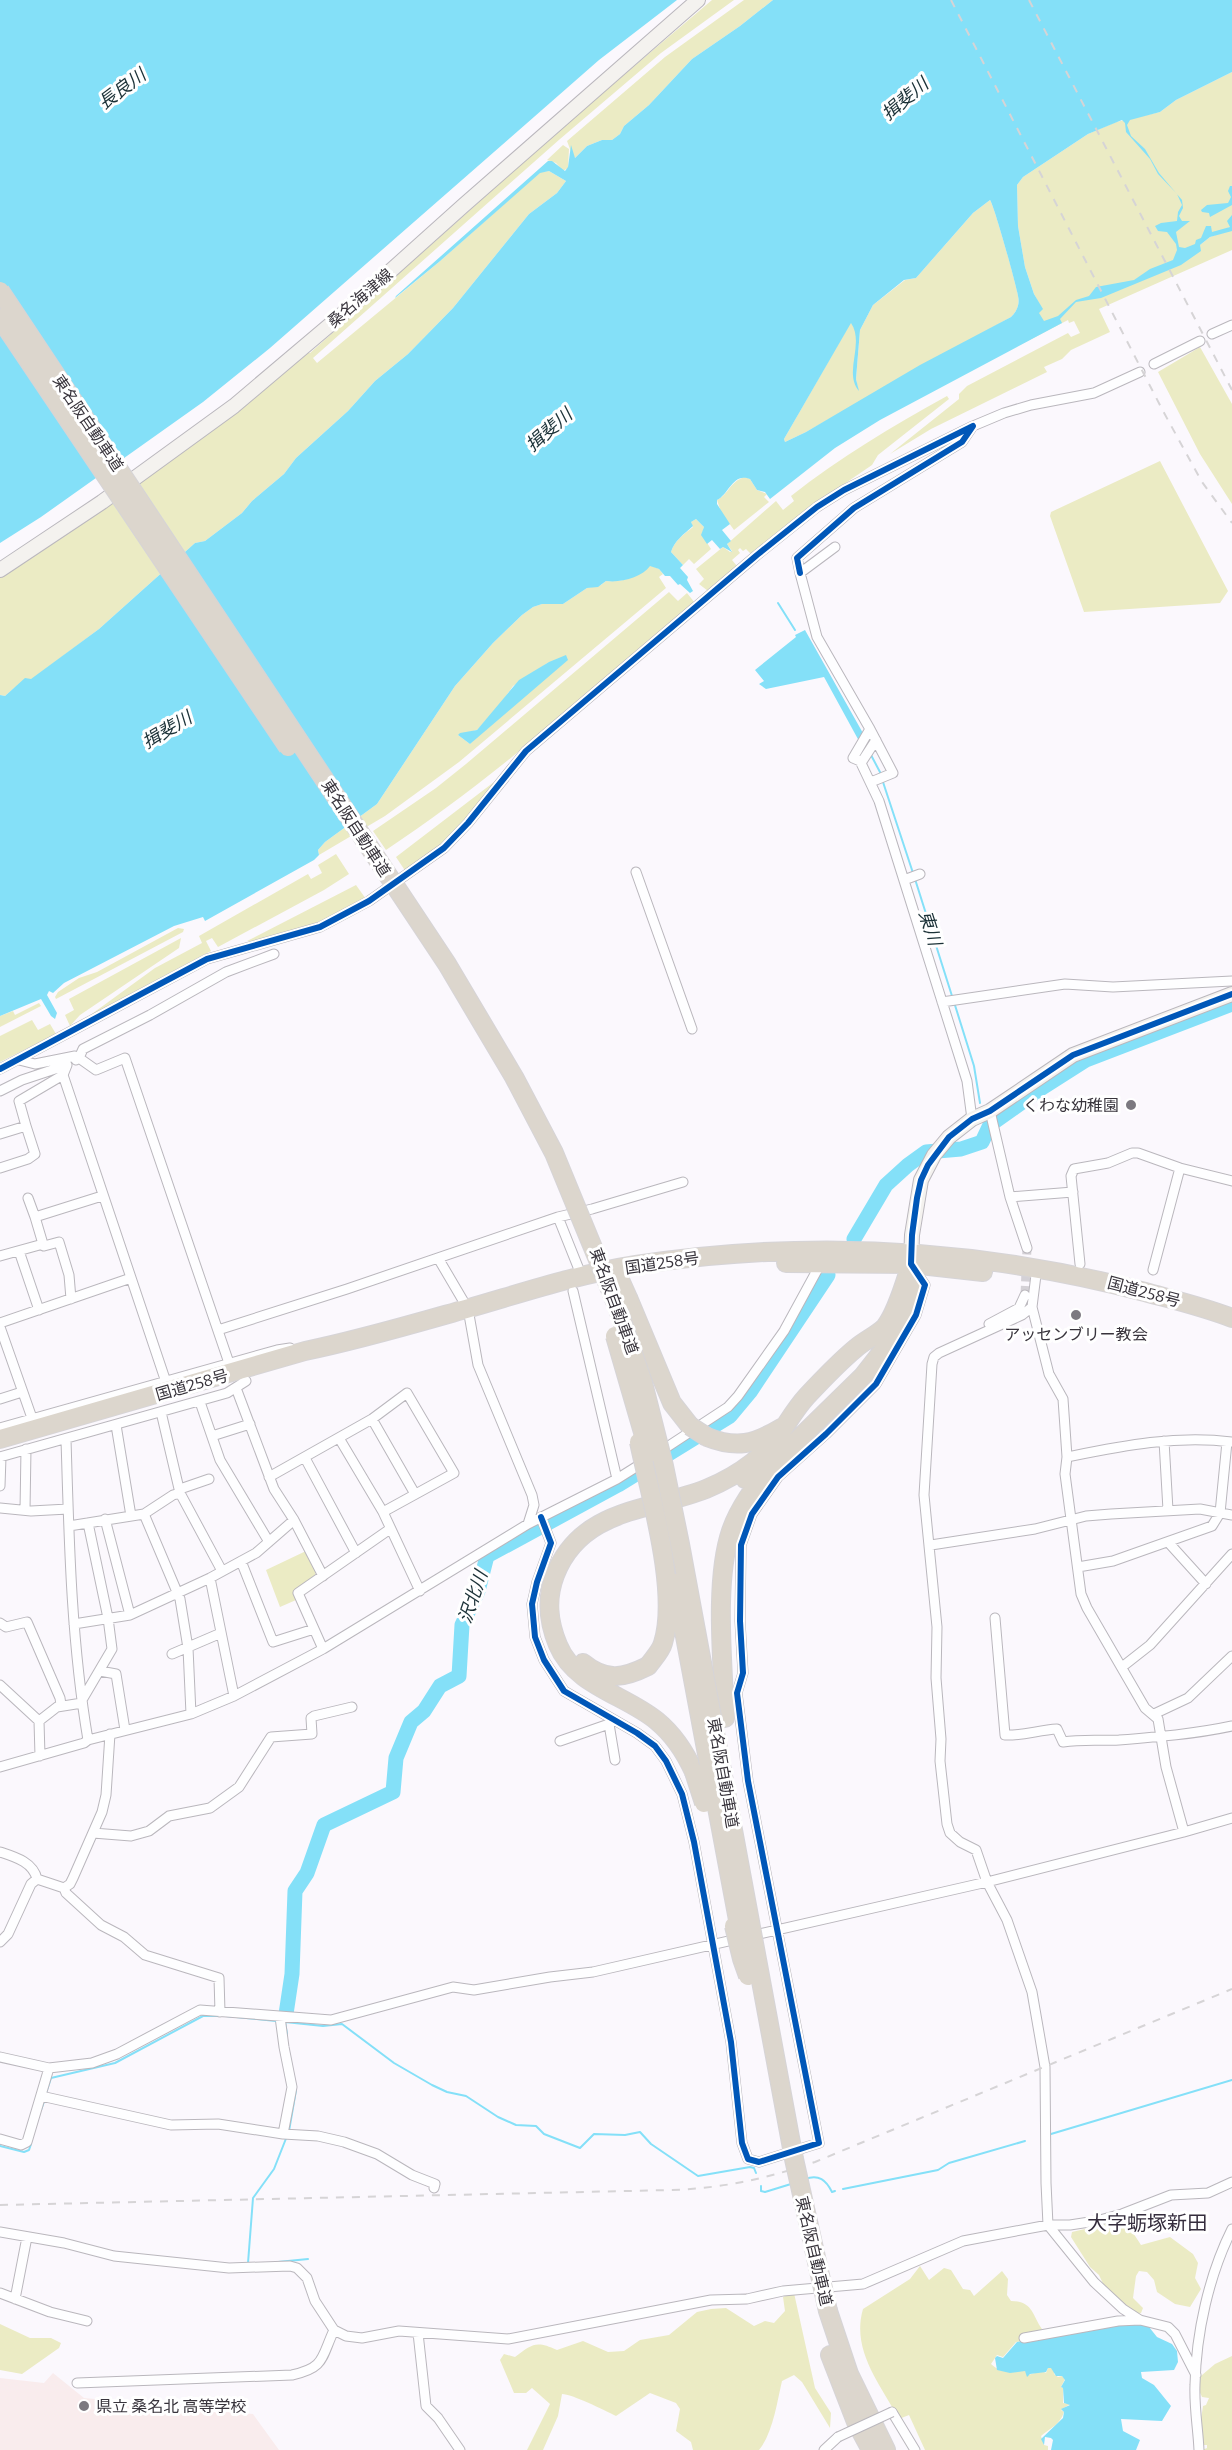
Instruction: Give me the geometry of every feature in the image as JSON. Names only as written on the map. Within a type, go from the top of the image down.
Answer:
[{"type":"highway","name":"東名阪自動車道","points":[[0,291],[447,964],[514,1077],[554,1153],[605,1274],[643,1383],[664,1466],[823,2313],[838,2379],[871,2450]]},
{"type":"highway","name":"東名阪自動車道","points":[[0,318],[436,971],[504,1082],[544,1158],[578,1236],[607,1309],[648,1451],[669,1546],[782,2163],[823,2313],[849,2374],[886,2450]]},
{"type":"highway","points":[[554,1153],[569,1173],[629,1300],[672,1403],[690,1426],[707,1437],[738,1445],[750,1444],[788,1424]]},
{"type":"highway","name":"国道258号","points":[[577,1284],[635,1265],[774,1251],[824,1250],[1036,1272],[1124,1287],[1232,1318]]},
{"type":"highway","points":[[754,1940],[755,1910],[729,1758],[725,1718],[721,1621],[724,1565],[730,1531],[746,1500],[772,1465],[863,1376],[899,1330],[914,1287],[911,1258]]},
{"type":"highway","points":[[748,1976],[701,1788],[694,1772],[678,1743],[655,1719],[574,1669],[559,1648],[550,1618],[552,1584],[568,1550],[591,1529],[627,1512],[706,1489],[732,1476],[773,1446],[806,1397],[854,1349],[885,1327],[899,1298],[911,1258]]},
{"type":"highway","name":"国道258号","points":[[6,1445],[241,1384],[431,1328],[528,1290],[703,1269],[775,1263],[911,1258]]},
{"type":"highway","name":"国道258号","points":[[1036,1272],[1232,1330]]},
{"type":"highway","name":"国道258号","points":[[6,1445],[305,1351],[468,1312]]},
{"type":"highway","points":[[637,1412],[637,1430],[666,1571],[667,1625],[663,1645],[648,1666],[627,1676],[601,1673],[586,1665],[577,1656],[563,1633],[559,1618],[562,1583],[574,1559],[594,1539],[609,1529],[649,1514],[697,1502],[716,1495],[772,1465]]},
{"type":"main road","name":"桑名海津線","points":[[0,570],[102,502],[234,406],[346,311],[698,0]]},
{"type":"main road","points":[[911,1258],[921,1180],[928,1165],[947,1140],[972,1119],[992,1118],[1073,1055],[1232,994]]},
{"type":"street","points":[[1212,334],[1232,325]]},
{"type":"street","points":[[1154,364],[1200,341]]},
{"type":"street","points":[[0,1069],[207,959],[320,927],[369,901],[444,848],[468,823],[526,751],[739,570],[800,521],[844,490],[1004,413],[1031,405],[1094,393],[1140,372]]},
{"type":"street","points":[[871,782],[893,773],[817,637],[797,558],[854,508],[962,442],[973,426]]},
{"type":"street","points":[[800,573],[835,547]]},
{"type":"street","points":[[870,729],[853,758],[861,763],[871,782],[906,879],[967,1081],[972,1119]]},
{"type":"street","points":[[861,763],[876,740]]},
{"type":"street","points":[[636,872],[692,1029]]},
{"type":"street","points":[[906,879],[921,874]]},
{"type":"street","points":[[0,1091],[22,1080],[67,1065],[80,1058],[83,1049],[150,1015],[226,972],[274,954]]},
{"type":"street","points":[[944,1002],[1065,984],[1113,987],[1232,981]]},
{"type":"street","points":[[19,1060],[35,1064],[75,1056],[96,1070],[125,1058],[229,1363]]},
{"type":"street","points":[[0,1168],[28,1159],[35,1154],[19,1101],[63,1075],[67,1065]]},
{"type":"street","points":[[63,1075],[166,1382]]},
{"type":"street","points":[[992,1118],[1010,1197],[1027,1248]]},
{"type":"street","points":[[0,1134],[26,1126]]},
{"type":"street","points":[[1080,1264],[1071,1176],[1074,1169],[1108,1163],[1132,1153],[1138,1153],[1180,1168],[1232,1181]]},
{"type":"street","points":[[1153,1270],[1180,1168]]},
{"type":"street","points":[[218,1330],[558,1217],[683,1182]]},
{"type":"street","points":[[1010,1197],[1073,1192]]},
{"type":"street","points":[[35,1217],[102,1196]]},
{"type":"street","points":[[28,1198],[43,1244]]},
{"type":"street","points":[[558,1217],[577,1284],[617,1479]]},
{"type":"street","points":[[0,1256],[59,1242],[69,1275],[71,1299]]},
{"type":"street","points":[[19,1251],[39,1310]]},
{"type":"street","points":[[438,1258],[468,1312],[478,1365],[532,1495],[534,1505],[528,1524]]},
{"type":"street","points":[[543,1522],[551,1547],[537,1582],[532,1604],[535,1637],[539,1650],[564,1691],[655,1746],[666,1761],[682,1794],[694,1842],[731,2042],[742,2143],[748,2159],[759,2162],[819,2143],[748,1781],[737,1693],[743,1673],[740,1560],[745,1530],[759,1502],[778,1477],[826,1434],[876,1383],[890,1362],[916,1315],[925,1285],[911,1258]]},
{"type":"street","points":[[0,1767],[88,1740],[191,1714],[234,1696],[323,1649],[420,1592],[528,1524],[543,1522],[617,1479],[728,1407],[784,1331],[822,1262]]},
{"type":"street","points":[[1036,1272],[1032,1307],[1049,1374],[1063,1399],[1065,1474],[1081,1594],[1145,1708],[1154,1714],[1160,1725],[1166,1767],[1184,1832]]},
{"type":"street","points":[[32,1419],[0,1325],[131,1278]]},
{"type":"street","points":[[984,1332],[984,1326],[1019,1308],[1025,1295]]},
{"type":"street","points":[[1032,1307],[1022,1315],[939,1353],[934,1357],[932,1364],[924,1495],[931,1545],[937,1627],[936,1678],[941,1739],[940,1761],[947,1824],[955,1838],[976,1850],[987,1882],[1007,1920],[1029,1983],[1045,2059],[1048,2225],[1094,2282],[1123,2309],[1140,2320]]},
{"type":"street","points":[[0,1486],[6,1445],[32,1419],[277,1350],[289,1348],[305,1351]]},
{"type":"street","points":[[6,1445],[66,1439],[227,1394],[241,1384],[250,1424],[274,1489],[294,1520],[323,1576]]},
{"type":"street","points":[[0,1399],[22,1392]]},
{"type":"street","points":[[269,1477],[372,1419],[407,1393],[454,1473],[383,1512]]},
{"type":"street","points":[[200,1402],[220,1460],[269,1542]]},
{"type":"street","points":[[160,1413],[180,1491],[222,1571]]},
{"type":"street","points":[[372,1419],[415,1494]]},
{"type":"street","points":[[212,1436],[250,1424]]},
{"type":"street","points":[[116,1425],[130,1516]]},
{"type":"street","points":[[339,1438],[383,1512],[420,1592]]},
{"type":"street","points":[[1066,1457],[1131,1444],[1187,1438],[1229,1442],[1220,1513],[1212,1526],[1113,1561],[1078,1567]]},
{"type":"street","points":[[66,1439],[74,1624],[88,1740]]},
{"type":"street","points":[[1164,1441],[1168,1510]]},
{"type":"street","points":[[6,1445],[25,1510]]},
{"type":"street","points":[[305,1458],[356,1553]]},
{"type":"street","points":[[69,1526],[144,1514],[180,1491],[209,1479]]},
{"type":"street","points":[[0,1508],[68,1509]]},
{"type":"street","points":[[931,1545],[1035,1529],[1070,1520],[1111,1514],[1200,1509],[1232,1515]]},
{"type":"street","points":[[144,1514],[178,1593],[188,1648],[191,1714]]},
{"type":"street","points":[[105,1520],[130,1615]]},
{"type":"street","points":[[74,1624],[130,1615],[210,1578],[269,1542],[294,1520]]},
{"type":"street","points":[[82,1702],[112,1649],[108,1618],[88,1523]]},
{"type":"street","points":[[323,1649],[298,1593],[390,1529]]},
{"type":"street","points":[[1168,1542],[1206,1584]]},
{"type":"street","points":[[1122,1667],[1150,1645],[1232,1554]]},
{"type":"street","points":[[241,1561],[273,1642],[314,1629]]},
{"type":"street","points":[[210,1578],[234,1696]]},
{"type":"street","points":[[994,1618],[1005,1735],[1057,1729],[1060,1741],[1063,1742],[1117,1740],[1171,1736],[1232,1726]]},
{"type":"street","points":[[0,1623],[6,1627],[27,1622],[61,1705]]},
{"type":"street","points":[[172,1654],[221,1633]]},
{"type":"street","points":[[1154,1714],[1188,1698],[1232,1656]]},
{"type":"street","points":[[100,1671],[116,1674],[125,1730]]},
{"type":"street","points":[[0,1685],[39,1722]]},
{"type":"street","points":[[40,1756],[39,1722],[50,1710],[61,1705],[82,1702]]},
{"type":"street","points":[[93,1833],[131,1836],[149,1831],[169,1816],[210,1808],[239,1787],[271,1737],[312,1734],[311,1719],[314,1716],[352,1707]]},
{"type":"street","points":[[560,1741],[612,1722]]},
{"type":"street","points":[[612,1722],[615,1760]]},
{"type":"street","points":[[64,1888],[74,1878],[102,1812],[106,1795],[110,1734]]},
{"type":"street","points":[[682,1794],[748,1781]]},
{"type":"street","points":[[0,2057],[49,2068],[92,2062],[117,2054],[200,2010],[331,2020],[453,1987],[474,1990],[593,1972],[987,1882],[1232,1818]]},
{"type":"street","points":[[0,1852],[24,1862],[38,1879],[64,1888],[66,1893],[101,1925],[124,1937],[145,1955],[219,1978],[220,2012]]},
{"type":"street","points":[[0,1942],[8,1934],[31,1884],[38,1879]]},
{"type":"street","points":[[280,2017],[292,2087],[283,2134]]},
{"type":"street","points":[[0,2139],[21,2145],[27,2142],[49,2068]]},
{"type":"street","points":[[40,2097],[171,2125],[218,2124],[283,2134],[318,2136],[360,2148],[435,2184],[434,2188]]},
{"type":"street","points":[[0,2232],[64,2243],[114,2256],[229,2268],[290,2266],[297,2268],[307,2278],[315,2301],[334,2331],[346,2336],[362,2338],[390,2332],[508,2339],[711,2300],[747,2299],[783,2292],[863,2284],[963,2241],[1048,2225],[1070,2225],[1096,2221],[1132,2211],[1171,2195],[1202,2195],[1232,2182]]},
{"type":"street","points":[[1199,2450],[1196,2375],[1201,2332],[1214,2273],[1232,2229]]},
{"type":"street","points":[[15,2299],[27,2237]]},
{"type":"street","points":[[0,2293],[50,2312],[87,2321]]},
{"type":"street","points":[[1024,2338],[1118,2321],[1140,2320],[1168,2327],[1175,2334],[1196,2375]]},
{"type":"street","points":[[77,2383],[292,2375],[318,2366],[334,2331]]},
{"type":"street","points":[[418,2333],[426,2406],[438,2418],[460,2450]]},
{"type":"street","points":[[824,2450],[838,2437],[892,2412],[915,2450]]},
{"type":"shaded area","name":"県立 桑名北 高等学校","points":[[53,2373],[84,2398],[253,2414],[279,2450],[0,2450],[0,2378],[44,2383]]},
{"type":"green space","points":[[712,0],[734,0],[661,53],[560,139],[313,358],[317,363],[439,262],[540,172],[549,171],[566,181],[557,193],[529,214],[453,308],[408,354],[375,381],[348,411],[296,458],[284,474],[252,501],[242,513],[205,541],[195,543],[99,629],[31,680],[14,688],[5,696],[0,695],[0,574],[305,353],[310,353],[572,119]]},
{"type":"green space","points":[[744,0],[773,0],[692,59],[649,105],[624,126],[620,134],[612,140],[602,140],[587,146],[575,158],[573,157],[567,141],[665,57]]},
{"type":"green space","points":[[1232,72],[1232,226],[1210,235],[1200,245],[1210,237],[1232,229],[1232,250],[1099,309],[1110,332],[1071,350],[1062,359],[1044,367],[1047,372],[931,429],[890,454],[959,399],[959,394],[967,386],[1068,333],[1071,337],[1080,333],[1074,321],[1069,323],[1068,320],[1016,347],[1040,305],[1025,267],[1018,226],[1017,185],[1023,177],[1088,134],[1116,122],[1160,112],[1176,100]]},
{"type":"green space","points":[[563,145],[569,149],[568,168],[563,171],[556,163],[547,160]]},
{"type":"green space","points":[[990,200],[1018,296],[1018,305],[1013,315],[785,442],[784,439],[851,322],[857,338],[855,381],[858,389],[856,379],[860,330],[873,305],[905,280],[916,278],[973,213]]},
{"type":"green space","points":[[1200,347],[1232,404],[1232,504],[1200,454],[1158,372]]},
{"type":"green space","points":[[947,396],[949,399],[878,455],[872,465],[815,504],[751,554],[746,549],[743,551],[740,548],[738,550],[740,553],[732,560],[737,566],[708,591],[699,584],[704,579],[696,569],[723,547],[732,551],[727,544],[776,501],[783,510],[794,501],[791,496],[828,468]]},
{"type":"green space","points":[[1160,461],[1228,591],[1220,603],[1084,612],[1050,516],[1051,512]]},
{"type":"green space","points":[[745,477],[750,479],[757,490],[767,494],[764,497],[769,502],[734,530],[721,512],[717,500],[736,481]]},
{"type":"green space","points":[[696,519],[704,527],[702,535],[711,549],[694,564],[689,559],[683,565],[671,552],[672,548],[693,527],[691,522]]},
{"type":"green space","points":[[650,565],[659,569],[663,574],[659,577],[666,588],[459,762],[385,816],[319,855],[318,850],[325,842],[377,804],[455,686],[493,643],[522,615],[542,604],[563,604],[587,588],[601,585],[606,581],[630,578]],"holes":[[[549,662],[470,744],[458,735],[477,730],[499,706],[513,686]]]},
{"type":"green space","points":[[669,592],[678,601],[687,593],[695,603],[505,762],[427,822],[386,850],[373,831],[436,788],[466,764]]},
{"type":"green space","points":[[494,782],[488,794],[468,818],[406,872],[396,857]]},
{"type":"green space","points":[[336,854],[349,874],[324,890],[218,947],[212,938],[206,941],[211,951],[89,1016],[155,968],[202,943],[199,936],[308,874],[311,879],[322,873],[318,865]]},
{"type":"green space","points":[[356,885],[366,899],[290,933],[259,941],[247,941]]},
{"type":"green space","points":[[178,928],[184,929],[183,932],[56,999],[58,992],[79,978],[97,972]]},
{"type":"green space","points":[[181,938],[179,948],[80,1015],[70,1026],[65,1015],[74,1010],[69,999]]},
{"type":"green space","points":[[39,1003],[41,1006],[0,1027],[0,1016],[13,1011],[15,1015]]},
{"type":"green space","points":[[32,1020],[38,1030],[50,1024],[56,1034],[0,1062],[0,1036]]},
{"type":"green space","points":[[306,1551],[316,1569],[315,1577],[293,1592],[296,1600],[280,1607],[266,1570]]},
{"type":"green space","points":[[1119,2221],[1126,2222],[1141,2245],[1170,2237],[1193,2254],[1198,2263],[1195,2278],[1201,2289],[1190,2307],[1175,2304],[1157,2292],[1154,2280],[1147,2272],[1139,2271],[1136,2276],[1133,2298],[1143,2308],[1141,2313],[1132,2315],[1107,2292],[1099,2275],[1090,2267],[1071,2237],[1072,2232]]},
{"type":"green space","points":[[920,2266],[929,2280],[944,2268],[951,2270],[963,2289],[970,2290],[974,2296],[1002,2271],[1008,2279],[1007,2295],[1011,2301],[1024,2303],[1031,2310],[1042,2329],[1024,2341],[1016,2342],[1003,2357],[997,2355],[991,2364],[1003,2371],[1025,2371],[1028,2375],[1042,2371],[1046,2373],[1048,2368],[1052,2367],[1054,2374],[1065,2379],[1061,2387],[1063,2388],[1063,2403],[1070,2404],[1061,2410],[1064,2412],[1057,2423],[1041,2436],[1048,2450],[925,2450],[909,2415],[899,2419],[869,2366],[861,2339],[860,2324],[863,2309],[910,2279]]},
{"type":"green space","points":[[794,2293],[815,2388],[831,2413],[830,2428],[802,2382],[794,2375],[782,2381],[768,2435],[759,2450],[693,2450],[691,2442],[676,2431],[680,2409],[676,2403],[650,2393],[616,2416],[580,2399],[562,2394],[558,2416],[543,2450],[527,2450],[550,2404],[532,2388],[526,2393],[514,2393],[500,2360],[504,2354],[515,2357],[534,2345],[544,2345],[557,2350],[583,2341],[608,2352],[624,2351],[640,2340],[669,2335],[697,2312],[711,2309],[726,2308],[754,2326],[765,2321],[774,2323],[785,2311],[783,2297]]},
{"type":"green space","points":[[0,2324],[30,2338],[51,2338],[61,2343],[59,2348],[22,2374],[0,2370]]},
{"type":"green space","points":[[1232,2356],[1232,2450],[1202,2450],[1207,2448],[1207,2445],[1202,2445],[1198,2440],[1203,2406],[1209,2398],[1202,2397],[1195,2381],[1215,2364]]},
{"type":"water","name":"長良川","points":[[0,0],[677,0],[599,60],[270,348],[203,402],[41,517],[0,543]]},
{"type":"water","name":"揖斐川","points":[[773,0],[1232,0],[1232,72],[1176,100],[1160,112],[1130,120],[1127,125],[1131,136],[1145,149],[1159,173],[1176,193],[1158,174],[1150,159],[1126,132],[1125,123],[1122,120],[1088,134],[1023,177],[1017,185],[1018,226],[1025,267],[1034,294],[1043,309],[1039,313],[1044,321],[1058,316],[1076,300],[1089,296],[1096,287],[1134,280],[1150,269],[1173,260],[1177,250],[1176,244],[1167,232],[1158,231],[1155,226],[1177,221],[1182,205],[1177,194],[1182,200],[1183,208],[1179,216],[1182,221],[1190,221],[1176,232],[1179,247],[1185,248],[1195,244],[1196,240],[1201,238],[1206,226],[1211,226],[1212,232],[1230,227],[1227,221],[1232,215],[1232,231],[1210,237],[1200,245],[1201,251],[1181,265],[1101,298],[1076,302],[1060,319],[1062,323],[880,420],[835,448],[770,499],[765,492],[757,490],[750,479],[739,478],[717,500],[717,504],[730,524],[722,530],[731,541],[727,544],[732,552],[723,547],[720,549],[712,540],[707,544],[701,535],[704,527],[696,519],[691,522],[693,526],[672,548],[671,552],[683,565],[680,568],[688,577],[687,580],[693,591],[690,593],[670,576],[665,576],[659,569],[650,566],[631,578],[606,581],[598,587],[587,588],[563,604],[542,604],[533,607],[493,643],[455,686],[377,804],[325,842],[318,850],[319,855],[314,860],[205,921],[203,917],[174,926],[64,983],[53,993],[49,991],[47,995],[57,1013],[55,1019],[41,999],[0,1016],[0,695],[5,696],[25,678],[31,679],[99,629],[195,543],[205,541],[242,513],[252,501],[284,474],[296,458],[348,411],[375,381],[408,354],[453,308],[529,214],[557,193],[566,181],[549,171],[540,173],[395,298],[396,296],[548,161],[552,161],[565,171],[568,167],[571,145],[575,158],[587,146],[602,140],[612,140],[692,59]],"holes":[[[990,200],[1018,296],[1018,305],[1013,315],[785,442],[784,439],[851,323],[856,340],[853,375],[859,391],[856,379],[860,330],[873,305],[904,280],[916,278],[973,213]]]},
{"type":"water","points":[[1232,186],[1232,205],[1210,217],[1209,213],[1202,212],[1201,210],[1207,205],[1228,203],[1231,197],[1228,191]]},
{"type":"water","points":[[805,630],[864,735],[859,741],[824,677],[766,689],[759,684],[764,681],[755,670],[796,637],[795,635]]},
{"type":"water","points":[[566,655],[568,660],[470,744],[458,735],[477,730],[519,680],[549,662]]},
{"type":"water","points":[[1128,2321],[1149,2327],[1157,2337],[1172,2344],[1177,2351],[1178,2362],[1174,2370],[1141,2372],[1142,2378],[1154,2385],[1171,2406],[1162,2421],[1121,2419],[1123,2431],[1140,2440],[1136,2450],[1051,2450],[1053,2440],[1045,2437],[1044,2445],[1041,2439],[1063,2418],[1064,2412],[1061,2409],[1070,2405],[1064,2403],[1061,2387],[1065,2380],[1062,2376],[1056,2376],[1051,2368],[1048,2368],[1046,2372],[1030,2374],[1027,2377],[1025,2371],[1010,2373],[997,2370],[995,2358],[997,2356],[1003,2358],[1017,2342]]},
{"type":"waterway","name":"東川","points":[[778,603],[795,630]]},
{"type":"waterway","name":"東川","points":[[871,755],[881,774]]},
{"type":"waterway","name":"東川","points":[[882,779],[913,873]]},
{"type":"waterway","name":"東川","points":[[915,879],[952,996]]},
{"type":"waterway","name":"東川","points":[[954,1002],[974,1066],[980,1103]]},
{"type":"waterway","name":"沢北川","points":[[854,1239],[886,1185],[926,1152],[961,1149],[982,1142],[990,1125],[1086,1060],[1232,1004]]},
{"type":"waterway","name":"東川","points":[[961,1149],[963,1144],[978,1137],[982,1129]]},
{"type":"waterway","name":"沢北川","points":[[286,2014],[292,1974],[295,1891],[307,1873],[324,1825],[393,1792],[396,1758],[411,1722],[424,1711],[440,1686],[459,1676],[462,1625],[478,1591],[487,1556],[618,1485],[730,1416],[750,1392],[828,1275]]},
{"type":"waterway","points":[[46,2093],[51,2078],[115,2063],[203,2016],[220,2016]]},
{"type":"waterway","points":[[226,2016],[276,2021]]},
{"type":"waterway","points":[[287,2034],[285,2022],[323,2026],[342,2024],[394,2063],[432,2085],[447,2092],[466,2096],[498,2117],[516,2125],[536,2126],[544,2134],[580,2148],[594,2134],[625,2135],[640,2132],[651,2144],[698,2176],[750,2167],[754,2168],[756,2173]]},
{"type":"waterway","points":[[1051,2134],[1232,2080]]},
{"type":"waterway","points":[[289,2131],[296,2090]]},
{"type":"waterway","points":[[41,2110],[45,2099]]},
{"type":"waterway","points":[[248,2263],[253,2198],[274,2169],[287,2136]]},
{"type":"waterway","points":[[843,2189],[938,2170],[949,2163],[1025,2141]]},
{"type":"waterway","points":[[0,2146],[24,2152],[29,2150],[31,2144]]},
{"type":"waterway","points":[[805,2179],[818,2178],[825,2181],[832,2192],[835,2191]]},
{"type":"waterway","points":[[761,2186],[761,2191],[765,2192],[791,2184]]},
{"type":"waterway","points":[[278,2262],[308,2259]]},
{"type":"tunnel","points":[[1025,1295],[1027,1248]]},
{"type":"railway","points":[[951,0],[1163,411],[1202,482],[1232,523]]},
{"type":"railway","points":[[1029,0],[1232,390]]},
{"type":"railway","points":[[0,2205],[672,2190],[727,2185],[761,2178],[815,2162],[1232,1989]]},
{"type":"cycle path","points":[[0,1069],[207,959],[320,927],[369,901],[444,848],[468,823],[526,751],[817,507],[844,490],[973,426],[962,442],[854,508],[797,558],[800,573]]},
{"type":"cycle path","points":[[541,1517],[551,1543],[532,1604],[535,1637],[544,1660],[564,1691],[637,1733],[655,1746],[666,1761],[682,1794],[694,1842],[731,2042],[742,2143],[748,2159],[759,2162],[819,2143],[748,1781],[737,1693],[743,1673],[740,1621],[741,1545],[752,1514],[778,1477],[826,1434],[876,1384],[916,1315],[925,1285],[911,1264],[917,1198],[921,1180],[928,1165],[949,1137],[972,1119],[990,1111],[1073,1055],[1232,994]]},
{"type":"place","name":"くわな幼稚園","points":[[1131,1105]]},
{"type":"place","name":"アッセンブリー教会","points":[[1076,1315]]},
{"type":"place","name":"県立 桑名北 高等学校","points":[[84,2406]]},
{"type":"district","name":"大字蛎塚新田","points":[[1147,2223]]}]
